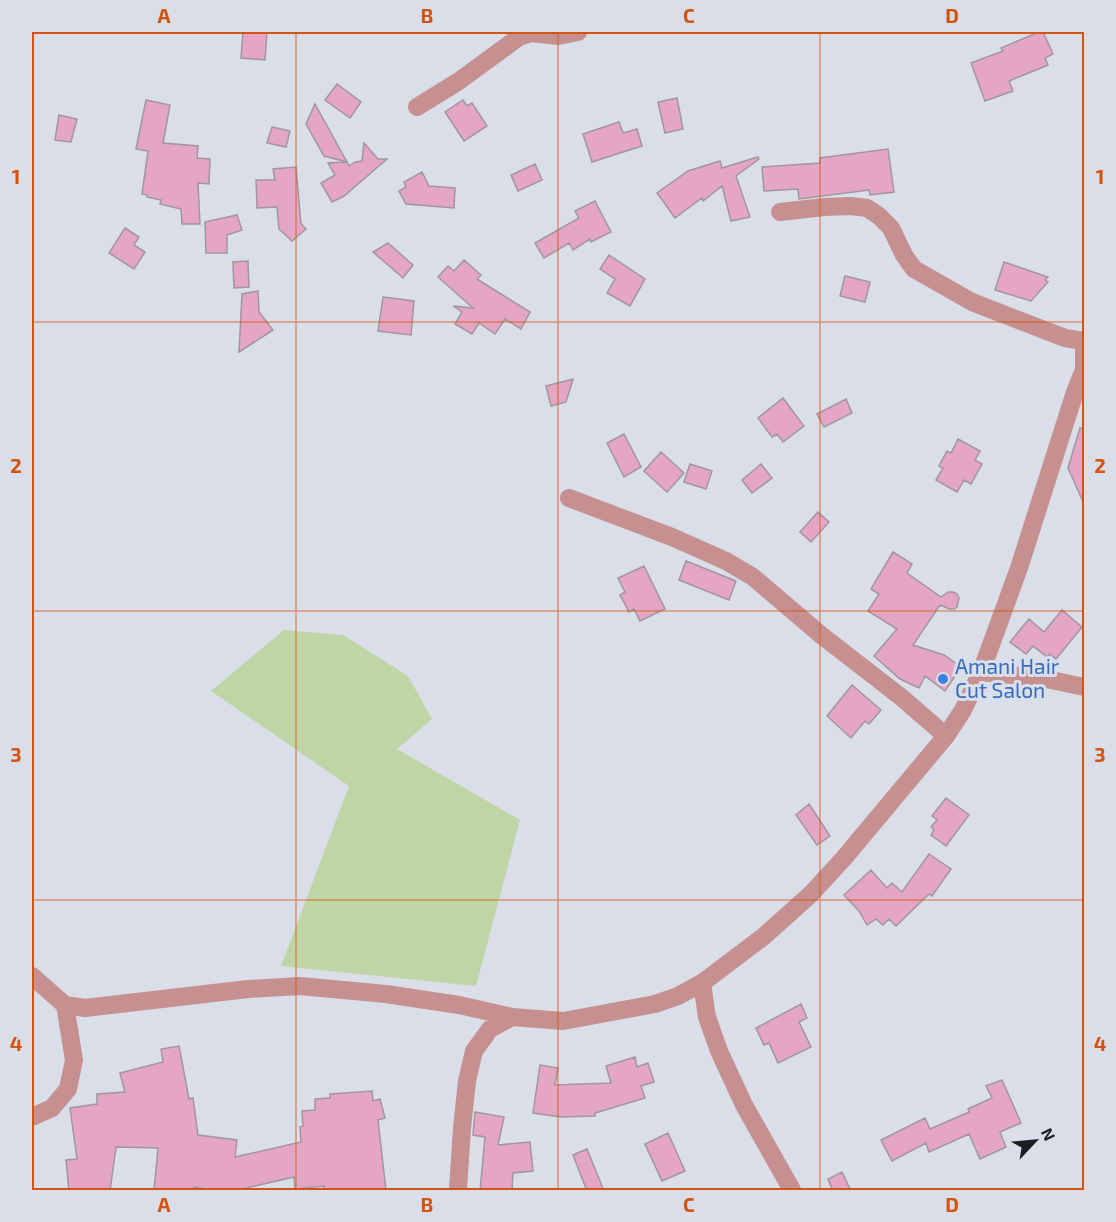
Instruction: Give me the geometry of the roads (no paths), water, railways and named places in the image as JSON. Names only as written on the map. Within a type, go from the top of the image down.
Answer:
[{"type":"street","points":[[417,107],[459,81],[519,37],[532,33],[558,36],[578,32]]},
{"type":"street","points":[[32,976],[65,1005],[85,1008],[248,989],[300,987],[386,994],[459,1005],[512,1017],[563,1021],[655,1004],[678,996],[702,983],[763,937],[811,894],[946,736],[963,710],[981,672],[1080,397],[1084,369],[1084,341],[1065,338],[972,302],[914,269],[904,255],[891,228],[867,208],[824,207],[780,212]]},
{"type":"street","points":[[569,498],[672,537],[726,561],[753,577],[946,736]]},
{"type":"street","points":[[981,672],[1042,678],[1084,687]]},
{"type":"street","points":[[702,983],[707,1017],[719,1051],[744,1105],[792,1191]]},
{"type":"street","points":[[32,1117],[52,1108],[68,1089],[74,1060],[65,1005]]},
{"type":"street","points":[[458,1191],[466,1093],[474,1051],[490,1029],[512,1017]]},
{"type":"place","name":"Amani Hair Cut Salon","points":[[943,679]]}]
